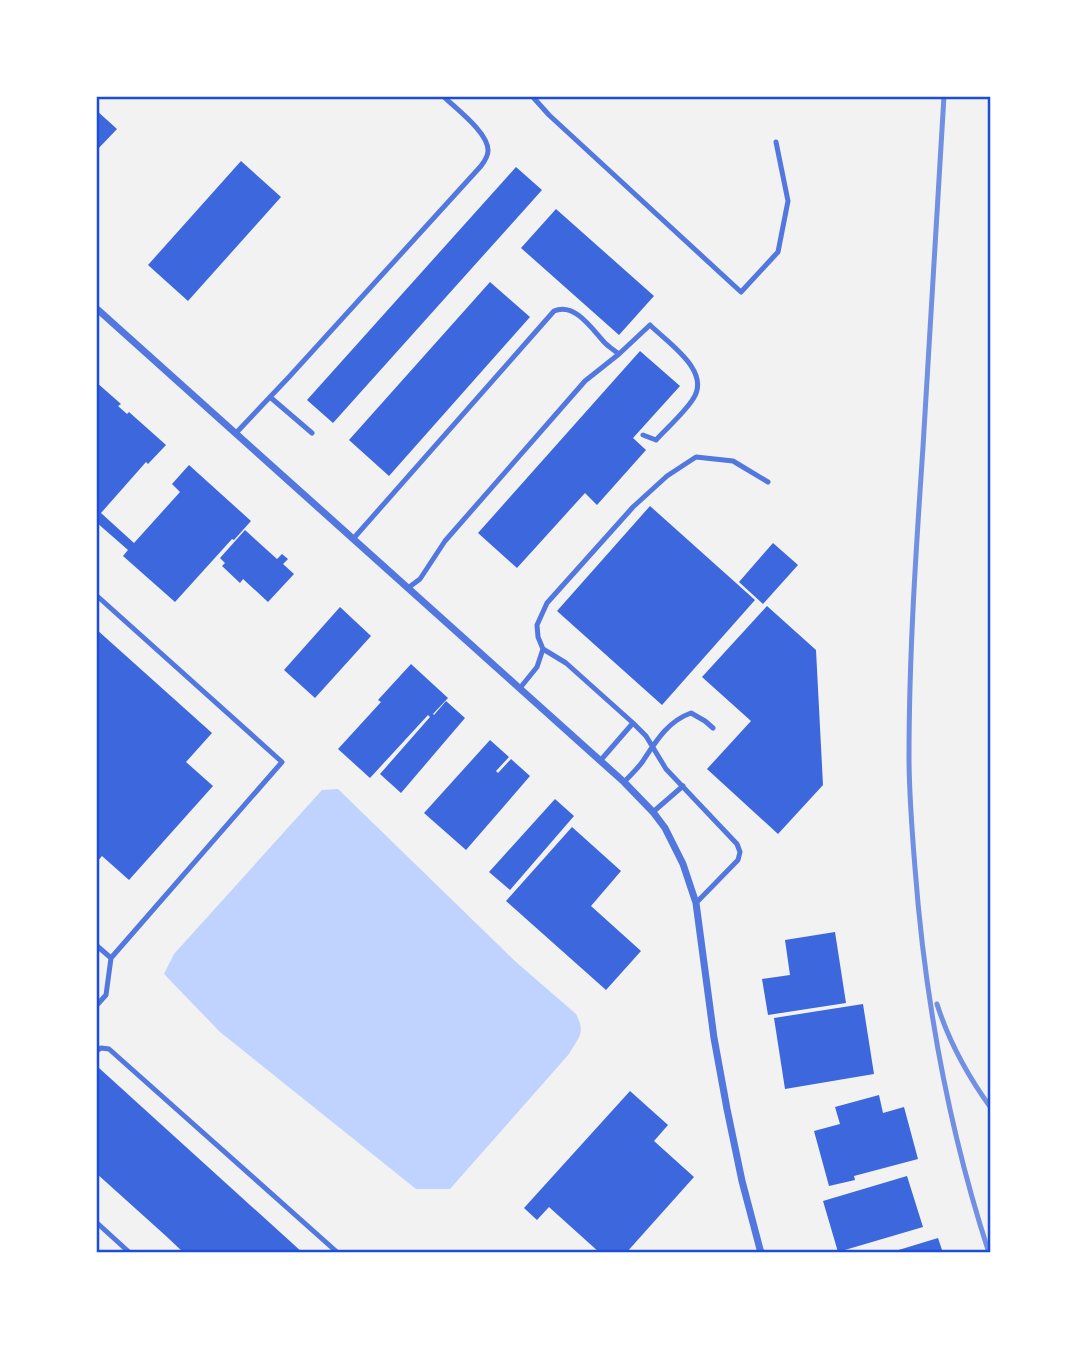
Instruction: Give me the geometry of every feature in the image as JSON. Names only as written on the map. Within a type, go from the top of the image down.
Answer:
[{"type":"street","points":[[96,309],[624,782],[665,828],[683,864],[696,903],[714,1038],[727,1109],[761,1253]]},
{"type":"lane","points":[[236,433],[481,166],[488,153],[486,142],[480,132],[443,96]]},
{"type":"lane","points":[[532,96],[549,115],[741,292],[778,252],[788,201],[776,142]]},
{"type":"lane","points":[[353,539],[554,311],[561,308],[570,310],[594,328],[606,344],[619,354]]},
{"type":"lane","points":[[408,588],[420,579],[444,541],[585,381],[650,325],[693,366],[699,383],[694,398],[656,440],[643,435]]},
{"type":"lane","points":[[270,397],[312,433]]},
{"type":"lane","points":[[696,903],[734,866],[740,852],[737,844],[666,769],[646,736],[566,663],[543,649],[537,625],[547,603],[633,507],[667,476],[696,457],[733,461],[768,482]]},
{"type":"lane","points":[[96,595],[282,762],[111,958],[106,995],[96,1006]]},
{"type":"lane","points":[[520,688],[537,667],[543,649]]},
{"type":"lane","points":[[624,782],[642,763],[651,746],[677,718],[691,713],[705,720],[713,728]]},
{"type":"lane","points":[[600,761],[633,723]]},
{"type":"lane","points":[[653,812],[683,786]]},
{"type":"lane","points":[[96,944],[111,958]]},
{"type":"lane","points":[[96,1051],[109,1049],[338,1253]]},
{"type":"lane","points":[[96,1222],[130,1253]]},
{"type":"water","points":[[338,789],[516,962],[576,1014],[581,1026],[580,1035],[569,1054],[450,1189],[416,1189],[220,1032],[164,974],[174,954],[322,790]]},
{"type":"building","points":[[96,110],[117,129],[96,151]]},
{"type":"building","points":[[241,161],[281,197],[188,301],[148,265]]},
{"type":"building","points":[[516,167],[542,190],[333,423],[307,400]]},
{"type":"building","points":[[556,209],[654,296],[619,335],[521,248]]},
{"type":"building","points":[[490,282],[530,317],[389,476],[349,440]]},
{"type":"building","points":[[640,351],[680,386],[633,438],[646,450],[597,505],[585,493],[517,568],[478,533]]},
{"type":"building","points":[[96,382],[121,404],[118,406],[127,414],[129,412],[166,445],[148,464],[146,462],[101,513],[134,543],[180,492],[172,484],[189,465],[251,521],[175,602],[123,556],[128,550],[96,522]]},
{"type":"building","points":[[650,506],[755,600],[662,705],[557,611]]},
{"type":"building","points":[[245,530],[277,559],[282,554],[288,559],[283,564],[294,574],[268,602],[243,579],[240,583],[222,566],[225,563],[220,558]]},
{"type":"building","points":[[773,543],[798,565],[763,604],[739,582]]},
{"type":"building","points":[[767,606],[816,650],[823,785],[778,834],[707,769],[751,721],[702,677]]},
{"type":"building","points":[[340,607],[371,636],[315,698],[284,670]]},
{"type":"building","points":[[96,629],[212,733],[186,762],[213,786],[129,880],[102,856],[96,863]]},
{"type":"building","points":[[411,664],[448,698],[434,715],[446,701],[465,718],[401,793],[380,774],[430,717],[428,715],[370,778],[338,749]]},
{"type":"building","points":[[490,740],[509,757],[496,771],[498,773],[511,759],[530,776],[466,850],[424,813]]},
{"type":"building","points":[[555,799],[574,816],[510,890],[489,872]]},
{"type":"building","points":[[572,827],[621,871],[591,906],[641,951],[606,990],[506,901]]},
{"type":"building","points":[[835,932],[846,1003],[768,1015],[762,979],[790,975],[785,940]]},
{"type":"building","points":[[863,1004],[874,1074],[785,1089],[774,1018]]},
{"type":"building","points":[[99,1068],[303,1253],[184,1253],[96,1173],[96,1071]]},
{"type":"building","points":[[630,1091],[668,1125],[654,1141],[694,1177],[626,1253],[600,1253],[549,1207],[537,1220],[524,1208]]},
{"type":"building","points":[[879,1095],[883,1113],[904,1107],[918,1159],[854,1176],[855,1180],[829,1186],[814,1131],[840,1124],[835,1107]]},
{"type":"building","points":[[907,1176],[923,1227],[838,1252],[823,1201]]},
{"type":"building","points":[[938,1238],[943,1253],[892,1253],[892,1252]]},
{"type":"railway","points":[[944,96],[913,602],[910,785],[919,917],[940,1063],[974,1206],[989,1253]]},
{"type":"railway","points":[[937,1004],[960,1058],[991,1108]]}]
